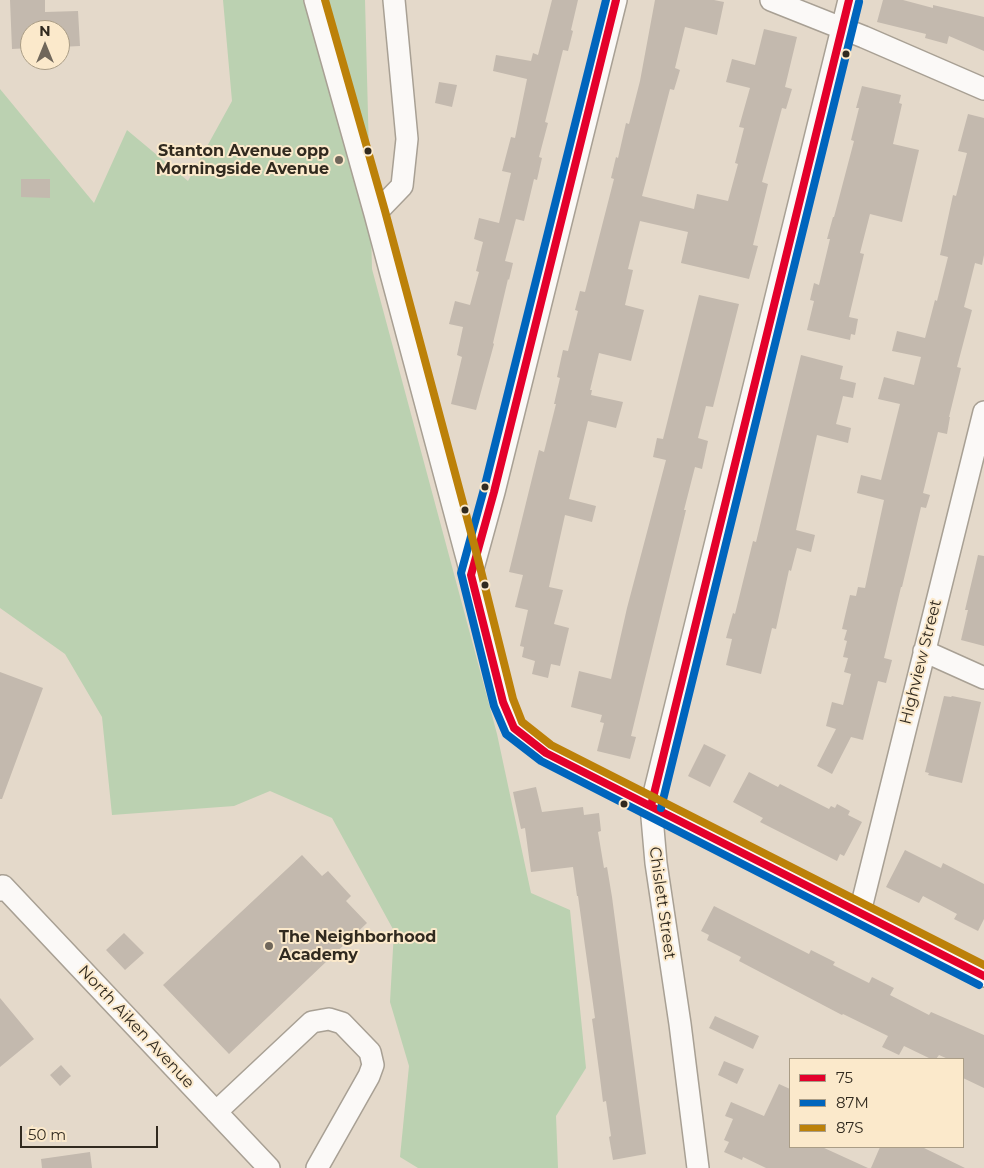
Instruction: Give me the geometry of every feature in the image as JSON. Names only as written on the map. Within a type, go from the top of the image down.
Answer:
[{"type":"street","points":[[315,0],[375,214],[503,702],[514,728],[546,753],[984,976]]},
{"type":"street","points":[[375,214],[402,186],[407,139],[394,0]]},
{"type":"street","points":[[471,575],[494,492],[616,0]]},
{"type":"street","points":[[770,0],[842,28],[984,89]]},
{"type":"street","name":"Chislett Street","points":[[698,1168],[680,1024],[656,863],[651,806],[850,0]]},
{"type":"street","name":"Highview Street","points":[[860,912],[983,417]]},
{"type":"street","points":[[924,651],[984,678]]},
{"type":"street","name":"North Aiken Avenue","points":[[2,888],[269,1168]]},
{"type":"street","points":[[216,1112],[312,1022],[328,1019],[342,1022],[370,1052],[372,1065],[369,1076],[317,1168]]},
{"type":"green space","points":[[223,0],[365,0],[372,269],[497,734],[531,893],[570,910],[586,1068],[556,1116],[558,1168],[418,1168],[400,1157],[409,1066],[390,1002],[394,931],[332,818],[270,791],[234,806],[112,815],[102,717],[65,654],[0,608],[0,89],[94,203],[127,130],[188,181],[232,101]]},
{"type":"building","points":[[10,0],[45,0],[45,12],[78,11],[80,46],[70,46],[70,20],[20,20],[20,49],[12,49]]},
{"type":"building","points":[[552,0],[578,0],[571,30],[573,31],[568,51],[563,50],[545,122],[548,123],[539,157],[542,158],[537,180],[534,179],[524,221],[516,219],[505,261],[513,263],[476,410],[451,404],[462,357],[457,355],[463,327],[449,324],[455,301],[470,305],[479,272],[476,271],[483,242],[474,239],[479,218],[499,223],[511,173],[502,171],[511,137],[515,138],[527,79],[493,71],[496,55],[531,61],[533,53],[538,55]]},
{"type":"building","points":[[655,0],[714,0],[724,2],[717,35],[685,27],[675,68],[680,70],[674,90],[670,89],[642,196],[694,209],[697,194],[728,201],[738,164],[735,163],[744,128],[739,127],[750,88],[726,82],[732,59],[755,65],[764,29],[797,37],[785,87],[792,89],[786,109],[782,108],[762,182],[768,184],[753,245],[758,246],[749,279],[681,263],[688,232],[640,221],[628,269],[633,270],[625,305],[644,310],[631,361],[599,353],[590,390],[592,390],[591,395],[623,402],[616,428],[588,421],[569,499],[596,506],[592,522],[565,515],[549,587],[563,590],[554,624],[569,628],[560,666],[551,664],[548,678],[532,674],[535,661],[522,657],[524,647],[520,646],[528,610],[515,607],[523,575],[509,572],[539,450],[544,452],[556,404],[554,404],[560,378],[557,377],[563,350],[568,351],[578,311],[575,310],[580,291],[585,292],[614,179],[611,178],[616,157],[618,158],[626,123],[629,124],[640,81]]},
{"type":"building","points":[[883,0],[903,0],[933,8],[933,5],[984,17],[984,51],[949,36],[947,44],[925,38],[926,34],[877,22]]},
{"type":"building","points":[[439,82],[457,85],[452,107],[435,103]]},
{"type":"building","points":[[862,86],[901,95],[899,103],[902,104],[893,144],[919,150],[902,222],[870,214],[860,253],[864,254],[849,317],[858,319],[855,335],[851,334],[850,340],[807,330],[814,301],[810,300],[814,283],[819,285],[830,239],[827,239],[854,141],[851,140]]},
{"type":"building","points":[[968,114],[984,118],[984,255],[982,265],[975,263],[964,307],[972,310],[957,367],[961,368],[949,417],[947,434],[938,432],[923,493],[930,495],[926,508],[921,507],[884,658],[892,660],[886,683],[878,681],[863,740],[851,737],[832,774],[817,766],[836,729],[826,726],[832,702],[843,705],[851,674],[844,672],[848,658],[843,657],[847,641],[844,640],[847,630],[842,629],[850,595],[856,596],[858,587],[865,588],[884,500],[857,493],[861,475],[881,480],[900,404],[878,399],[884,377],[914,385],[921,357],[892,351],[897,331],[925,338],[935,300],[937,301],[948,257],[940,255],[953,195],[956,196],[967,153],[958,151]]},
{"type":"building","points":[[21,179],[50,179],[50,198],[21,197]]},
{"type":"building","points":[[699,295],[739,304],[713,407],[706,406],[698,438],[708,441],[702,469],[695,467],[684,510],[686,510],[631,736],[636,737],[630,759],[597,751],[604,723],[600,722],[602,715],[571,707],[579,671],[611,679],[627,608],[666,460],[653,457],[657,438],[663,439]]},
{"type":"building","points":[[801,355],[843,366],[840,379],[856,383],[853,398],[843,396],[836,424],[851,428],[848,443],[817,435],[796,530],[815,535],[811,552],[797,548],[791,571],[789,570],[776,629],[772,628],[761,674],[726,665],[732,639],[726,638],[733,613],[735,614],[753,541],[756,542]]},
{"type":"building","points":[[978,555],[984,556],[984,646],[961,640],[968,610],[965,610]]},
{"type":"building","points":[[0,672],[43,688],[2,799],[0,799]]},
{"type":"building","points":[[944,696],[981,702],[962,783],[928,775],[929,773],[925,772]]},
{"type":"building","points":[[704,744],[726,755],[710,787],[688,776]]},
{"type":"building","points":[[749,772],[778,787],[780,784],[829,809],[831,806],[835,808],[837,804],[850,811],[848,815],[862,822],[844,856],[840,854],[837,861],[760,822],[763,818],[733,802]]},
{"type":"building","points":[[536,787],[542,812],[583,807],[584,815],[599,813],[601,831],[598,832],[604,868],[607,867],[612,897],[646,1154],[613,1160],[606,1101],[603,1102],[592,1019],[595,1018],[573,867],[531,872],[525,828],[521,829],[513,792]]},
{"type":"building","points":[[905,850],[941,868],[943,863],[984,884],[984,919],[978,931],[954,919],[957,914],[923,896],[919,903],[886,887]]},
{"type":"building","points":[[302,855],[322,876],[328,871],[351,896],[346,901],[367,923],[229,1054],[163,985]]},
{"type":"building","points":[[714,906],[809,954],[811,950],[835,962],[833,965],[869,983],[872,977],[894,988],[890,995],[929,1015],[931,1012],[984,1035],[984,1088],[964,1078],[964,1058],[946,1058],[939,1055],[937,1058],[929,1058],[904,1046],[899,1055],[882,1047],[888,1036],[842,1015],[739,961],[741,957],[707,940],[709,935],[701,931]]},
{"type":"building","points":[[124,933],[144,953],[125,970],[106,950]]},
{"type":"building","points":[[0,998],[34,1039],[0,1067]]},
{"type":"building","points":[[715,1016],[759,1036],[753,1049],[709,1028]]},
{"type":"building","points":[[724,1061],[744,1069],[737,1084],[718,1075]]},
{"type":"building","points":[[61,1065],[71,1076],[60,1086],[50,1075]]},
{"type":"building","points":[[779,1084],[789,1089],[789,1148],[824,1148],[868,1168],[766,1168],[743,1157],[742,1160],[724,1152],[729,1142],[724,1140],[733,1119],[725,1116],[731,1102],[764,1116]]},
{"type":"building","points":[[880,1148],[924,1148],[965,1168],[871,1168]]},
{"type":"building","points":[[90,1152],[92,1168],[42,1168],[41,1159]]},
{"type":"transit line","name":"87S","points":[[325,0],[385,211],[478,559],[513,699],[522,722],[551,745],[984,965]]},
{"type":"transit line","name":"87M","points":[[606,0],[484,489],[461,573],[494,706],[506,734],[541,761],[979,985]]},
{"type":"transit line","name":"75","points":[[616,0],[494,492],[471,575],[503,702],[514,728],[546,753],[984,976]]},
{"type":"transit line","name":"75","points":[[651,806],[849,0]]},
{"type":"transit line","name":"87M","points":[[661,808],[859,2]]},
{"type":"place","name":"Stanton Avenue opp Morningside Avenue","points":[[339,160]]},
{"type":"place","name":"The Neighborhood Academy","points":[[269,946]]}]
